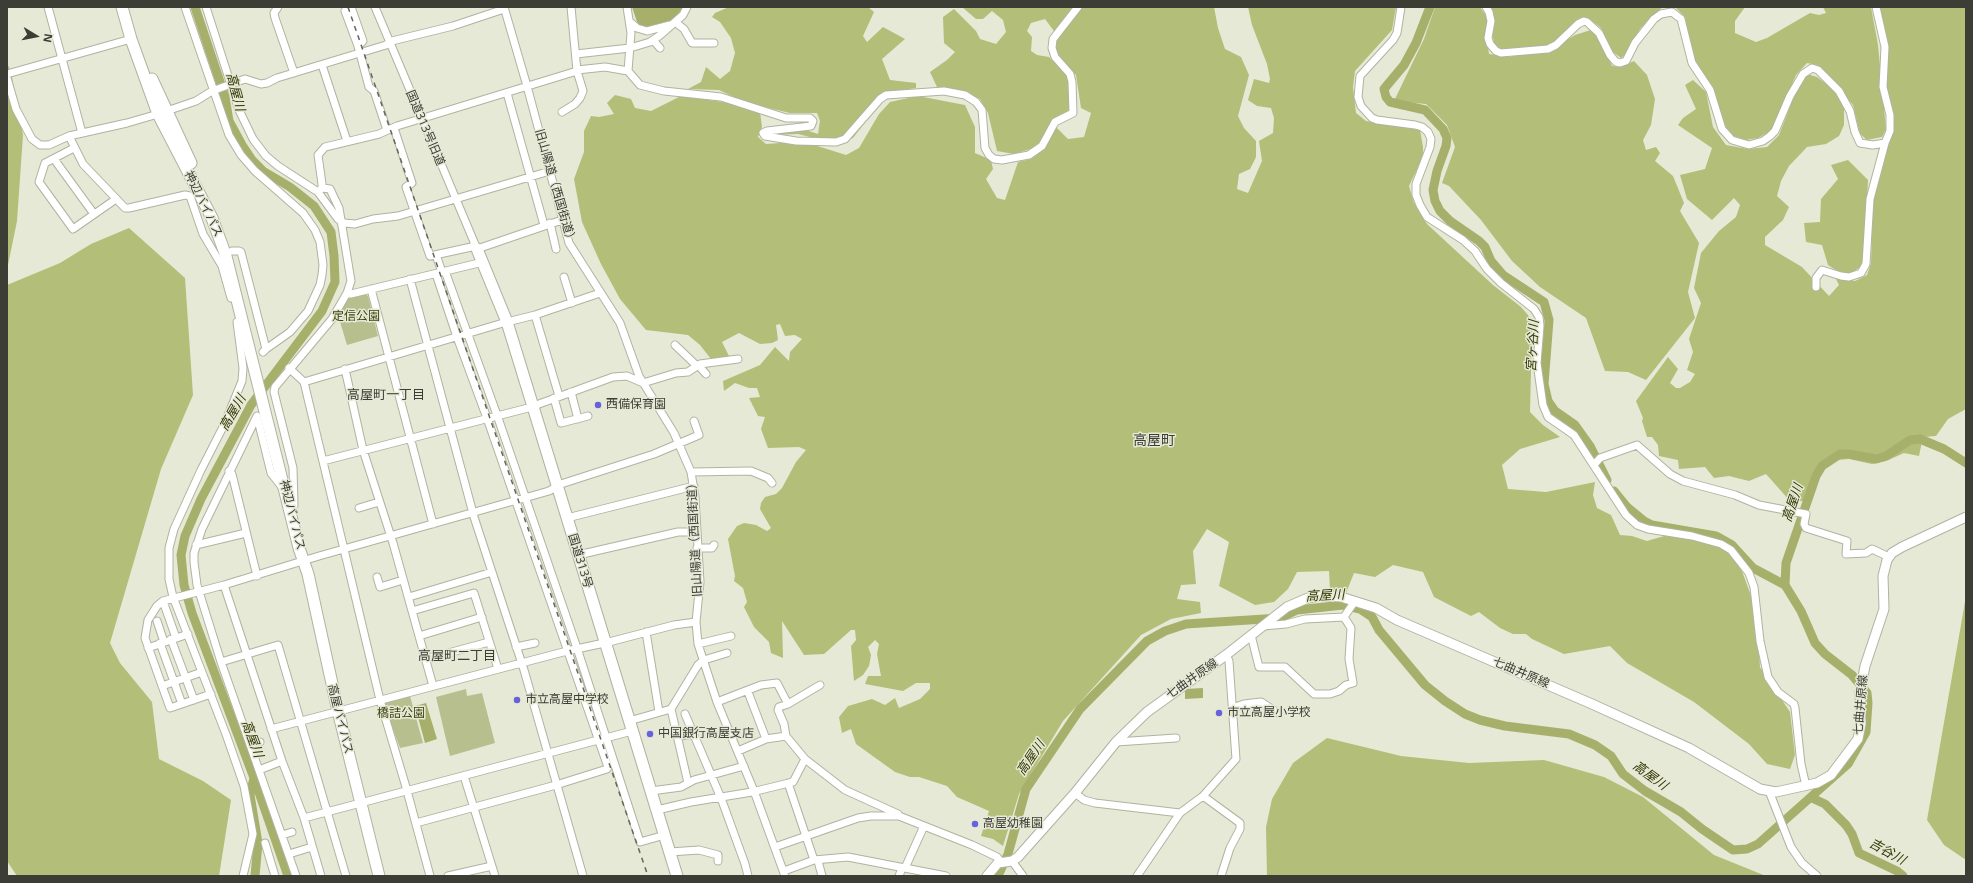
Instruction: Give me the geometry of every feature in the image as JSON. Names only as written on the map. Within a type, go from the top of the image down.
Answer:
[{"type":"highway","name":"神辺バイパス","points":[[122,7],[131,39],[162,112],[222,242],[252,367],[264,395],[305,547],[305,562]]},
{"type":"highway","name":"神辺バイパス","points":[[128,7],[162,112],[222,225],[232,251],[252,367]]},
{"type":"highway","name":"国道313号","points":[[477,247],[506,322],[677,876]]},
{"type":"highway","name":"神辺バイパス","points":[[264,395],[299,548],[305,562]]},
{"type":"highway","name":"高屋バイパス","points":[[305,562],[338,711],[362,804],[377,876]]},
{"type":"main road","points":[[1889,557],[1902,547],[1966,517]]},
{"type":"main road","name":"七曲井原線","points":[[987,876],[994,866],[1007,862],[1074,793],[1116,742],[1147,712],[1226,655],[1287,607],[1308,598],[1330,595],[1355,602],[1689,748],[1751,785],[1776,792],[1817,783],[1831,775],[1858,740],[1861,724],[1860,693],[1862,678],[1867,658],[1884,609],[1883,570],[1889,557]]},
{"type":"street","points":[[48,7],[82,133]]},
{"type":"street","points":[[185,7],[228,135],[240,155],[266,182],[303,213],[315,230],[321,247],[323,265],[320,285],[308,311],[290,332],[264,350],[240,252],[232,251]]},
{"type":"street","points":[[206,7],[230,85],[239,110],[253,139],[266,156],[278,166],[320,190],[341,221],[355,224],[373,219],[398,216],[550,172]]},
{"type":"street","points":[[278,7],[274,13],[275,18],[294,73]]},
{"type":"street","name":"国道313号旧道","points":[[375,7],[388,43],[477,247]]},
{"type":"street","points":[[562,112],[575,104],[583,91],[577,70],[571,7]]},
{"type":"street","points":[[626,7],[630,22],[628,71],[636,82],[649,88],[721,97],[786,118],[810,118],[813,121],[810,126],[767,130],[762,133],[765,136],[796,141],[836,142],[845,139],[880,99],[886,95],[944,91],[965,94],[976,102],[982,110],[985,148],[989,155],[994,159],[1008,159],[1029,155],[1042,146],[1055,122],[1073,113],[1072,82],[1070,74],[1055,57],[1052,48],[1053,39],[1078,7]]},
{"type":"street","points":[[576,54],[630,48],[652,40],[683,15],[687,7]]},
{"type":"street","points":[[1401,7],[1397,33],[1393,40],[1360,76],[1358,97],[1361,106],[1372,118],[1377,120],[1415,125],[1422,127],[1428,132],[1430,147],[1416,184],[1416,195],[1420,205],[1427,216],[1463,240],[1475,250],[1487,269],[1500,283],[1534,309],[1539,317],[1540,326],[1537,363],[1543,405],[1548,417],[1574,435],[1596,462],[1626,515],[1637,525],[1664,533],[1708,540],[1721,544],[1731,550],[1749,573],[1754,588],[1761,647],[1768,677],[1778,692],[1794,704],[1801,764],[1806,786]]},
{"type":"street","points":[[1486,7],[1491,21],[1488,38],[1490,44],[1496,51],[1501,53],[1548,49],[1556,45],[1578,24],[1584,21],[1599,33],[1610,55],[1616,62],[1620,63],[1626,61],[1635,43],[1654,19],[1667,11],[1672,12],[1681,19],[1692,63],[1710,90],[1722,129],[1732,140],[1749,145],[1764,141],[1770,136],[1775,131],[1790,96],[1802,74],[1812,68],[1818,70],[1839,91],[1850,111],[1855,132],[1860,143],[1873,145],[1885,143]]},
{"type":"street","points":[[1816,287],[1816,278],[1822,270],[1849,277],[1861,273],[1866,264],[1870,199],[1885,143],[1890,131],[1890,115],[1883,87],[1885,47],[1876,7]]},
{"type":"street","points":[[7,78],[16,109],[35,143],[49,145],[69,136],[127,124],[196,101],[214,91],[245,79],[261,84],[267,83],[322,65],[358,50],[453,26],[485,11],[504,8]]},
{"type":"street","name":"旧山陽道（西国街道）","points":[[504,8],[527,86],[569,243],[624,331],[643,383],[659,407],[679,443],[691,472],[694,486],[700,582],[696,622],[698,644],[702,661],[717,702],[754,791],[775,847],[783,875]]},
{"type":"street","points":[[348,9],[363,41],[358,50],[369,87],[374,91],[391,129],[412,183],[406,187],[430,256],[477,247],[562,220]]},
{"type":"street","points":[[630,22],[637,28],[647,31],[674,23],[684,29],[692,43],[714,43]]},
{"type":"street","points":[[7,74],[131,39]]},
{"type":"street","points":[[652,40],[660,48]]},
{"type":"street","points":[[322,65],[349,143]]},
{"type":"street","points":[[320,190],[318,162],[320,152],[325,147],[349,143],[577,70],[605,66],[628,71]]},
{"type":"street","points":[[507,93],[530,177],[556,249]]},
{"type":"street","points":[[69,136],[83,164],[125,208],[149,202],[188,195],[190,196],[203,234],[222,266],[239,330],[252,367],[242,381],[234,402],[174,529],[169,548],[169,579],[174,597],[244,786],[252,825],[252,841],[243,876]]},
{"type":"street","points":[[74,148],[45,163],[40,182],[68,223],[73,229],[116,199]]},
{"type":"street","points":[[54,159],[94,214]]},
{"type":"street","points":[[294,505],[293,468],[274,392],[275,387],[289,368],[320,334],[348,293],[350,275],[339,208],[330,189],[320,190]]},
{"type":"street","points":[[211,246],[222,242]]},
{"type":"street","points":[[416,823],[556,785],[607,769],[608,766],[487,418],[457,337],[436,255]]},
{"type":"street","points":[[348,293],[351,294],[483,262]]},
{"type":"street","points":[[441,272],[467,334],[497,415],[577,649],[640,842],[665,835]]},
{"type":"street","points":[[564,277],[572,302]]},
{"type":"street","points":[[410,279],[473,513],[522,663],[583,876]]},
{"type":"street","points":[[371,289],[432,524]]},
{"type":"street","points":[[304,382],[506,322],[535,316],[600,293]]},
{"type":"street","points":[[535,316],[556,397],[561,423],[588,416]]},
{"type":"street","points":[[675,345],[706,374]]},
{"type":"street","points":[[323,461],[532,406],[614,377],[627,376],[643,383],[673,374],[688,372],[697,366],[738,359]]},
{"type":"street","points":[[289,368],[304,382],[380,700],[408,791],[430,876]]},
{"type":"street","points":[[345,369],[363,450],[409,597],[433,686]]},
{"type":"street","points":[[571,392],[578,419]]},
{"type":"street","points":[[286,492],[271,474],[257,416],[229,471],[196,545],[194,567],[198,591],[221,662],[296,876]]},
{"type":"street","points":[[211,694],[170,708],[145,638],[148,620],[156,606],[163,601],[257,576],[551,490],[557,486],[654,454],[699,435],[694,421]]},
{"type":"street","points":[[1596,462],[1637,445],[1670,474],[1682,481],[1735,495],[1759,505],[1802,513],[1806,528],[1847,541],[1846,554],[1866,553],[1872,549],[1889,557]]},
{"type":"street","points":[[691,472],[701,470],[724,473],[751,471],[768,478],[772,483]]},
{"type":"street","points":[[229,471],[232,474],[257,576]]},
{"type":"street","points":[[567,518],[694,486]]},
{"type":"street","points":[[359,508],[379,502]]},
{"type":"street","points":[[578,555],[678,532],[696,532]]},
{"type":"street","points":[[196,545],[246,533]]},
{"type":"street","points":[[697,548],[712,548],[714,546]]},
{"type":"street","points":[[409,597],[492,572]]},
{"type":"street","points":[[377,577],[380,587],[403,580]]},
{"type":"street","points":[[470,579],[498,669]]},
{"type":"street","points":[[224,585],[271,729],[304,818],[320,876]]},
{"type":"street","points":[[412,611],[474,593]]},
{"type":"street","points":[[163,601],[174,682],[182,704]]},
{"type":"street","points":[[1345,616],[1355,602]]},
{"type":"street","points":[[1266,624],[1286,624],[1305,619],[1345,616]]},
{"type":"street","points":[[1251,635],[1259,667],[1285,666],[1314,694],[1330,694],[1353,683],[1349,659],[1351,628],[1345,616]]},
{"type":"street","points":[[419,636],[482,617]]},
{"type":"street","points":[[157,621],[186,678],[194,700]]},
{"type":"street","points":[[271,729],[567,651],[674,625],[696,622]]},
{"type":"street","points":[[646,632],[659,712]]},
{"type":"street","points":[[148,648],[188,634]]},
{"type":"street","points":[[698,644],[731,636]]},
{"type":"street","points":[[426,659],[489,642]]},
{"type":"street","points":[[516,647],[535,643]]},
{"type":"street","points":[[221,662],[278,645],[346,876]]},
{"type":"street","points":[[688,783],[671,709],[692,673],[702,661],[727,653]]},
{"type":"street","points":[[1137,876],[1180,813],[1203,796],[1236,759],[1229,661],[1226,655]]},
{"type":"street","points":[[162,686],[202,672]]},
{"type":"street","points":[[717,702],[748,692],[761,685],[776,682],[788,704]]},
{"type":"street","points":[[820,685],[788,704],[779,707],[778,710],[784,724],[786,736],[805,759],[845,790],[898,814],[899,816],[997,856],[1007,862],[1023,876]]},
{"type":"street","points":[[748,692],[766,739]]},
{"type":"street","points":[[1232,708],[1244,704],[1261,702],[1278,713]]},
{"type":"street","points":[[304,818],[362,804],[606,737],[659,712],[671,709]]},
{"type":"street","points":[[685,714],[721,798],[746,864],[748,876]]},
{"type":"street","points":[[680,736],[694,734]]},
{"type":"street","points":[[738,751],[766,739],[786,736]]},
{"type":"street","points":[[1116,742],[1176,738]]},
{"type":"street","points":[[250,745],[260,742]]},
{"type":"street","points":[[657,810],[691,802],[721,798],[795,781],[805,759]]},
{"type":"street","points":[[259,770],[282,761]]},
{"type":"street","points":[[651,791],[681,787],[694,780],[744,766]]},
{"type":"street","points":[[464,776],[495,876]]},
{"type":"street","points":[[788,783],[822,876]]},
{"type":"street","points":[[1769,791],[1791,847],[1802,863],[1817,876]]},
{"type":"street","points":[[1074,793],[1084,800],[1095,803],[1180,813]]},
{"type":"street","points":[[1203,796],[1240,823],[1240,829],[1230,848],[1221,876]]},
{"type":"street","points":[[775,847],[858,818],[871,816],[899,816]]},
{"type":"street","points":[[899,876],[924,826]]},
{"type":"street","points":[[282,835],[292,832]]},
{"type":"street","points":[[265,843],[275,876]]},
{"type":"street","points":[[289,854],[312,847]]},
{"type":"street","points":[[670,852],[699,850],[718,856],[718,861]]},
{"type":"street","points":[[783,875],[816,861],[848,857],[946,876]]},
{"type":"street","points":[[448,876],[492,866]]},
{"type":"green space","name":"定信公園","points":[[364,293],[368,296],[378,336],[347,345],[338,315],[347,298]]},
{"type":"green space","points":[[466,689],[467,696],[482,693],[495,743],[450,756],[436,697]]},
{"type":"green space","name":"橋詰公園","points":[[410,696],[423,743],[400,748],[384,705],[385,703]]},
{"type":"shaded area","points":[[632,7],[684,7],[673,20],[647,27],[639,25]]},
{"type":"shaded area","points":[[729,7],[868,7],[874,12],[863,36],[867,42],[883,27],[905,39],[882,59],[890,80],[916,83],[916,88],[889,92],[877,99],[873,112],[853,138],[834,143],[798,134],[774,135],[776,131],[800,128],[818,134],[820,121],[817,113],[790,113],[747,103],[719,90],[688,89],[701,82],[706,67],[720,79],[730,71],[735,53],[731,38],[720,22],[712,17],[715,13]]},
{"type":"shaded area","points":[[962,7],[1074,7],[1054,31],[1045,19],[1031,23],[1027,31],[1032,37],[1031,51],[1037,55],[1049,57],[1069,77],[1071,111],[1049,125],[1037,147],[1014,154],[997,151],[988,113],[980,99],[964,92],[937,87],[930,72],[947,60],[955,52],[944,43],[943,17],[954,9],[976,31],[980,39],[996,44],[1006,32],[1003,20],[992,11],[983,19],[976,19]]},
{"type":"shaded area","points":[[1081,7],[1214,7],[1218,28],[1225,49],[1241,57],[1249,75],[1238,116],[1244,128],[1256,141],[1256,157],[1250,169],[1239,174],[1237,189],[1248,193],[1262,161],[1259,141],[1273,133],[1274,118],[1271,108],[1257,106],[1248,100],[1254,79],[1269,83],[1270,79],[1267,64],[1252,25],[1248,7],[1396,7],[1392,30],[1355,71],[1353,87],[1356,113],[1366,121],[1420,130],[1423,157],[1409,186],[1414,203],[1427,224],[1493,285],[1521,307],[1528,315],[1532,328],[1530,412],[1543,425],[1560,437],[1520,449],[1502,465],[1508,489],[1546,492],[1595,482],[1593,495],[1597,508],[1611,515],[1620,535],[1632,536],[1647,541],[1671,534],[1707,540],[1721,547],[1739,563],[1757,612],[1760,667],[1790,712],[1795,755],[1790,769],[1767,764],[1749,744],[1694,702],[1627,663],[1610,646],[1564,654],[1532,639],[1526,634],[1513,634],[1500,628],[1479,612],[1471,616],[1434,597],[1423,572],[1393,565],[1375,577],[1354,573],[1346,593],[1330,590],[1329,571],[1297,572],[1288,589],[1274,602],[1255,605],[1219,586],[1229,542],[1207,529],[1193,551],[1196,584],[1181,585],[1177,599],[1200,602],[1201,613],[1171,619],[1141,635],[1063,721],[1019,794],[1003,846],[993,839],[981,836],[989,811],[957,797],[947,786],[919,777],[910,777],[895,772],[856,744],[851,729],[842,733],[839,717],[848,706],[872,699],[885,705],[895,698],[899,708],[920,699],[930,689],[930,683],[916,683],[903,691],[865,684],[868,676],[881,676],[877,654],[879,644],[875,640],[868,647],[871,655],[869,666],[863,675],[854,681],[851,646],[856,640],[855,630],[851,630],[824,654],[804,655],[782,621],[783,658],[771,653],[769,642],[754,627],[744,607],[747,602],[743,588],[734,581],[735,576],[728,539],[737,526],[744,523],[756,525],[767,531],[771,528],[760,509],[761,503],[765,497],[776,494],[782,488],[796,462],[806,450],[799,447],[768,448],[761,429],[765,417],[758,416],[749,398],[760,397],[757,388],[749,388],[735,383],[724,391],[723,381],[760,365],[775,347],[789,361],[790,352],[802,339],[795,335],[785,336],[780,324],[776,325],[778,340],[772,343],[760,344],[739,333],[722,342],[729,356],[711,359],[700,345],[688,335],[646,330],[620,299],[601,264],[582,222],[574,179],[584,152],[584,131],[591,116],[599,117],[614,114],[607,103],[615,95],[631,99],[635,108],[651,111],[681,96],[730,103],[760,112],[762,127],[758,137],[766,144],[780,143],[792,138],[846,155],[859,148],[879,114],[890,102],[918,96],[965,105],[975,127],[975,153],[991,160],[993,169],[986,179],[997,198],[1005,200],[1018,162],[1031,159],[1046,147],[1056,127],[1068,139],[1084,137],[1091,113],[1081,108],[1076,75],[1062,63],[1054,50],[1055,38]]},
{"type":"shaded area","points":[[1435,7],[1480,7],[1489,20],[1487,40],[1489,54],[1508,57],[1552,49],[1575,35],[1594,29],[1612,66],[1621,67],[1634,61],[1647,75],[1655,99],[1651,125],[1643,140],[1646,150],[1656,147],[1660,153],[1655,161],[1673,176],[1684,203],[1680,211],[1699,243],[1688,292],[1695,318],[1646,380],[1628,372],[1605,371],[1586,318],[1540,287],[1512,261],[1481,220],[1449,186],[1442,183],[1455,147],[1447,125],[1426,104],[1394,101],[1424,39]]},
{"type":"shaded area","points":[[1490,7],[1663,7],[1640,29],[1627,53],[1621,58],[1613,52],[1601,28],[1591,20],[1583,18],[1574,22],[1553,44],[1543,47],[1501,49],[1494,44],[1492,31],[1495,20]]},
{"type":"shaded area","points":[[1663,7],[1745,7],[1735,21],[1735,33],[1756,42],[1767,38],[1810,13],[1819,15],[1826,13],[1823,7],[1871,7],[1878,45],[1886,129],[1882,137],[1867,140],[1860,134],[1853,105],[1817,65],[1807,63],[1796,75],[1772,130],[1758,138],[1746,140],[1730,135],[1693,60],[1685,17],[1676,8]]},
{"type":"shaded area","points":[[1880,7],[1966,7],[1966,409],[1948,419],[1936,436],[1923,437],[1919,456],[1904,453],[1886,461],[1872,464],[1849,459],[1836,460],[1812,475],[1804,501],[1790,501],[1766,474],[1749,481],[1729,476],[1714,478],[1705,467],[1679,469],[1678,460],[1659,456],[1658,445],[1652,437],[1647,437],[1642,421],[1643,418],[1636,401],[1668,357],[1678,369],[1670,383],[1676,388],[1680,388],[1690,382],[1695,374],[1687,370],[1693,352],[1689,339],[1701,303],[1694,288],[1701,253],[1719,231],[1736,217],[1740,205],[1734,198],[1712,220],[1687,199],[1680,175],[1705,169],[1712,148],[1678,125],[1683,118],[1696,109],[1685,85],[1693,80],[1706,92],[1713,127],[1726,145],[1748,149],[1767,147],[1779,135],[1796,91],[1807,74],[1817,77],[1833,89],[1844,103],[1844,125],[1839,136],[1826,144],[1807,147],[1789,166],[1781,181],[1777,196],[1789,207],[1783,220],[1765,237],[1765,245],[1802,267],[1829,296],[1839,285],[1835,277],[1855,281],[1867,275],[1871,263],[1873,198],[1887,143],[1894,127],[1886,87],[1889,46],[1881,24]]},
{"type":"shaded area","points":[[7,63],[11,72],[23,135],[17,221],[7,270]]},
{"type":"shaded area","points":[[1848,160],[1868,180],[1865,249],[1863,265],[1850,274],[1842,274],[1828,265],[1822,245],[1806,242],[1804,223],[1820,222],[1821,199],[1838,179],[1831,165]]},
{"type":"shaded area","points":[[129,228],[185,278],[193,395],[161,469],[110,643],[120,663],[152,702],[159,759],[203,781],[231,800],[219,876],[17,876],[7,861],[7,285],[60,263],[91,244]]},
{"type":"shaded area","points":[[1966,596],[1966,860],[1944,845],[1927,820]]},
{"type":"shaded area","points":[[1203,688],[1203,698],[1185,699],[1185,689]]},
{"type":"shaded area","points":[[426,703],[437,739],[425,743],[415,706]]},
{"type":"shaded area","points":[[1327,738],[1401,756],[1469,763],[1544,760],[1604,777],[1643,797],[1714,855],[1766,876],[1267,876],[1266,827],[1272,799],[1293,763]]},
{"type":"waterway","name":"高屋川","points":[[195,7],[225,97],[229,121],[242,145],[252,160],[263,171],[290,187],[314,206],[331,232],[334,256],[335,282],[322,311],[251,405],[201,499],[185,536],[181,555],[184,585],[192,613],[254,778],[288,876]]},
{"type":"waterway","name":"宮ヶ谷川","points":[[1430,7],[1416,43],[1404,65],[1384,89],[1386,97],[1390,102],[1425,110],[1443,129],[1447,138],[1446,146],[1437,171],[1433,190],[1435,201],[1440,211],[1450,221],[1479,241],[1485,247],[1491,261],[1503,275],[1544,302],[1549,320],[1544,384],[1548,401],[1555,411],[1575,425],[1590,446],[1607,480]]},
{"type":"waterway","name":"高屋川","points":[[998,876],[1008,854],[1026,789],[1080,709],[1147,641],[1165,631],[1186,624],[1280,618],[1297,610],[1343,605],[1360,609],[1372,617],[1379,630],[1425,685],[1445,701],[1465,714],[1480,720],[1505,726],[1569,734],[1595,745],[1611,756],[1623,774],[1645,791],[1681,812],[1702,829],[1733,850],[1747,849],[1758,844],[1848,764],[1866,732],[1868,703],[1867,693],[1852,675],[1825,654],[1815,643],[1801,611],[1785,585],[1786,563],[1816,476],[1822,466],[1840,454],[1849,454],[1876,459],[1886,456],[1910,440],[1920,439],[1944,449],[1966,463]]},
{"type":"waterway","name":"宮ヶ谷川","points":[[1614,491],[1627,507],[1644,521],[1652,525],[1716,536],[1732,545],[1753,568],[1785,585]]},
{"type":"waterway","points":[[254,778],[250,795],[258,843],[255,876]]},
{"type":"waterway","name":"吉谷川","points":[[1812,798],[1825,804],[1846,825],[1852,834],[1859,853],[1897,871],[1903,876]]},
{"type":"railway","points":[[348,7],[648,876]]},
{"type":"place","name":"西備保育園","points":[[598,405]]},
{"type":"place","name":"市立高屋中学校","points":[[517,700]]},
{"type":"place","name":"市立高屋小学校","points":[[1219,713]]},
{"type":"place","name":"中国銀行高屋支店","points":[[650,734]]},
{"type":"place","name":"高屋幼稚園","points":[[975,824]]},
{"type":"district","name":"高屋町一丁目","points":[[386,395]]},
{"type":"district","name":"高屋町","points":[[1154,441]]},
{"type":"district","name":"高屋町二丁目","points":[[457,656]]}]
